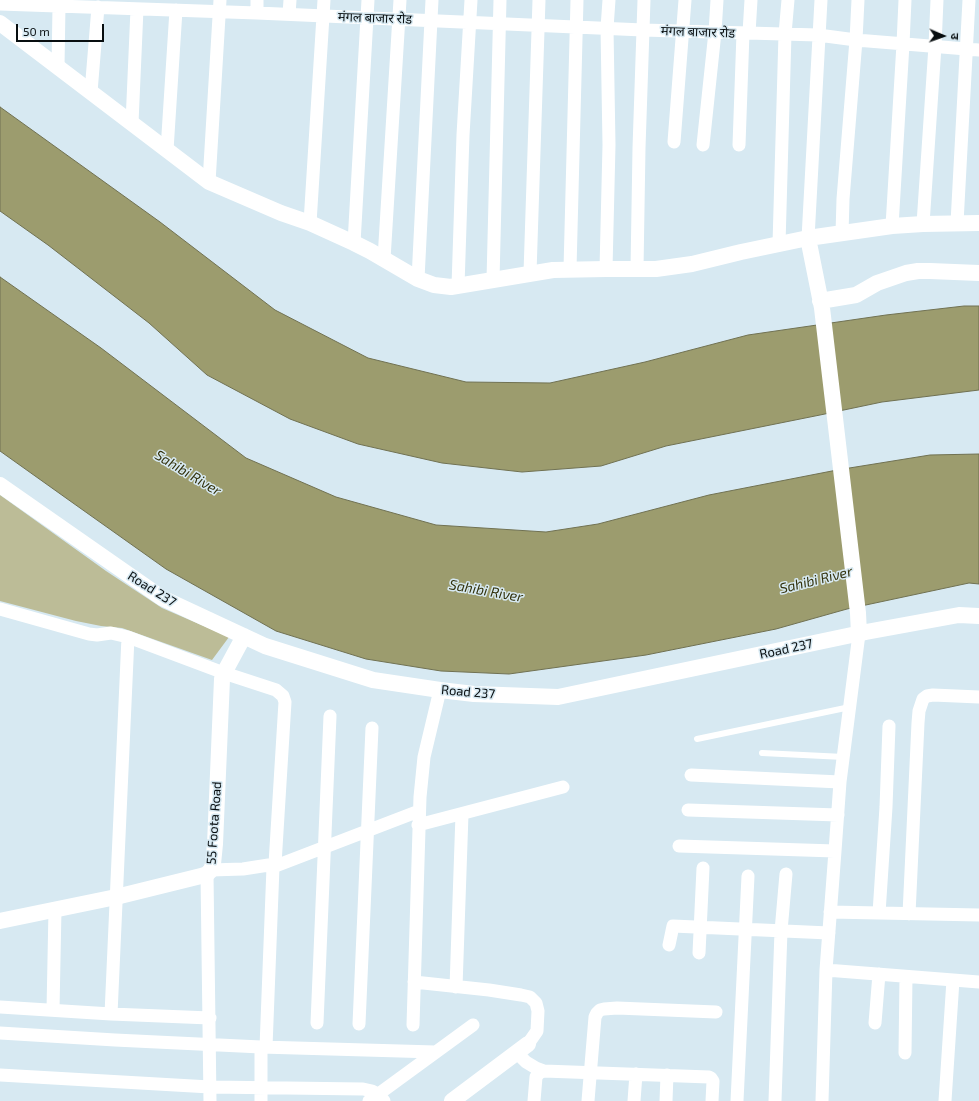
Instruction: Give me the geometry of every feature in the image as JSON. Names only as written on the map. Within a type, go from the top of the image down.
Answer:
[{"type":"street","points":[[289,14],[290,0]]},
{"type":"street","points":[[310,223],[324,0]]},
{"type":"street","points":[[354,242],[368,0]]},
{"type":"street","points":[[384,259],[400,0]]},
{"type":"street","points":[[418,279],[432,0]]},
{"type":"street","points":[[458,286],[463,134],[471,0]]},
{"type":"street","points":[[493,280],[498,24],[500,0]]},
{"type":"street","points":[[530,273],[539,0]]},
{"type":"street","points":[[570,269],[577,0]]},
{"type":"street","points":[[606,269],[609,145],[609,0]]},
{"type":"street","points":[[637,269],[644,0]]},
{"type":"street","points":[[674,142],[685,0]]},
{"type":"street","points":[[704,145],[717,0]]},
{"type":"street","points":[[739,145],[746,33],[751,0]]},
{"type":"street","points":[[779,244],[785,34],[788,0]]},
{"type":"street","points":[[821,0],[808,238],[821,304],[858,613],[858,634],[840,782],[830,912],[826,970],[822,1101]]},
{"type":"street","points":[[842,234],[843,186],[856,40],[858,0]]},
{"type":"street","points":[[892,226],[903,44],[904,0]]},
{"type":"street","points":[[923,224],[937,0]]},
{"type":"street","points":[[957,223],[973,49],[968,0]]},
{"type":"street","name":"मंगल बाजार रोड","points":[[6,3],[41,3],[59,6],[77,3],[98,7],[114,4],[137,9],[153,5],[185,7],[257,6],[289,14],[644,30],[818,35],[856,40],[973,49]]},
{"type":"street","points":[[58,67],[59,6]]},
{"type":"street","points":[[209,182],[220,6]]},
{"type":"street","points":[[91,92],[98,7]]},
{"type":"street","points":[[167,150],[185,7]]},
{"type":"street","points":[[132,123],[137,9]]},
{"type":"street","points":[[0,23],[209,182],[354,242],[418,279],[434,285],[451,287],[553,270],[656,269],[692,264],[808,238],[892,226],[979,223]]},
{"type":"street","points":[[821,304],[856,295],[878,283],[906,273],[918,271],[979,273]]},
{"type":"street","name":"Road 237","points":[[0,485],[162,598],[265,646],[373,680],[440,690],[474,694],[558,697],[858,634],[960,615],[979,616]]},
{"type":"street","points":[[0,608],[88,634],[97,635],[112,633],[128,637],[224,673],[276,690],[283,696],[285,702],[261,1101]]},
{"type":"street","name":"55 Foota Road","points":[[0,921],[116,897],[209,872],[214,864],[221,685],[224,673],[244,636]]},
{"type":"street","points":[[110,1014],[128,637]]},
{"type":"street","points":[[413,1025],[419,811],[424,757],[440,690]]},
{"type":"street","points":[[909,914],[919,711],[923,699],[927,696],[979,697]]},
{"type":"street","points":[[317,1023],[330,716]]},
{"type":"street","points":[[879,913],[886,807],[889,726]]},
{"type":"street","points":[[359,1024],[372,728]]},
{"type":"street","points":[[691,775],[840,782]]},
{"type":"street","points":[[418,825],[563,787]]},
{"type":"street","points":[[688,810],[838,815]]},
{"type":"street","points":[[210,1101],[209,872],[274,865],[419,811]]},
{"type":"street","points":[[456,987],[462,814]]},
{"type":"street","points":[[679,846],[835,851]]},
{"type":"street","points":[[699,953],[703,868]]},
{"type":"street","points":[[774,1101],[781,931],[786,874]]},
{"type":"street","points":[[737,1101],[748,876]]},
{"type":"street","points":[[53,1010],[55,909]]},
{"type":"street","points":[[830,912],[979,915]]},
{"type":"street","points":[[670,945],[672,926],[701,926],[829,933]]},
{"type":"street","points":[[826,970],[979,982]]},
{"type":"street","points":[[875,1023],[879,974]]},
{"type":"street","points":[[905,1053],[906,977]]},
{"type":"street","points":[[945,1101],[953,980]]},
{"type":"street","points":[[414,982],[521,995],[530,998],[536,1003],[538,1011],[537,1030],[522,1049],[452,1101]]},
{"type":"street","points":[[0,1007],[110,1014],[210,1018]]},
{"type":"street","points":[[588,1101],[596,1017],[600,1010],[617,1008],[716,1012]]},
{"type":"street","points":[[0,1074],[210,1087],[364,1089],[372,1091],[377,1099],[435,1052],[473,1025]]},
{"type":"street","points":[[0,1033],[108,1040],[264,1047],[435,1052]]},
{"type":"street","points":[[522,1049],[526,1062],[544,1071],[706,1076],[711,1078],[713,1081],[712,1101]]},
{"type":"street","points":[[534,1101],[536,1077],[539,1073],[544,1071]]},
{"type":"street","points":[[634,1101],[636,1074]]},
{"type":"street","points":[[666,1101],[667,1075]]},
{"type":"lane","points":[[697,739],[850,707]]},
{"type":"lane","points":[[762,754],[844,757]]},
{"type":"shaded area","points":[[0,495],[106,571],[162,608],[229,637],[212,660],[122,628],[76,621],[0,601]]},
{"type":"water","points":[[0,107],[160,222],[275,310],[368,358],[466,382],[550,383],[645,362],[748,335],[886,315],[964,306],[979,306],[979,390],[882,402],[666,446],[601,466],[522,472],[442,463],[358,444],[290,419],[207,375],[149,323],[48,245],[0,211]]},
{"type":"water","name":"Sahibi River","points":[[0,277],[101,348],[246,458],[336,497],[436,525],[546,532],[598,524],[709,495],[837,470],[930,455],[979,454],[979,584],[969,583],[847,609],[776,629],[646,655],[509,674],[441,671],[366,659],[276,631],[166,569],[0,451]]}]
